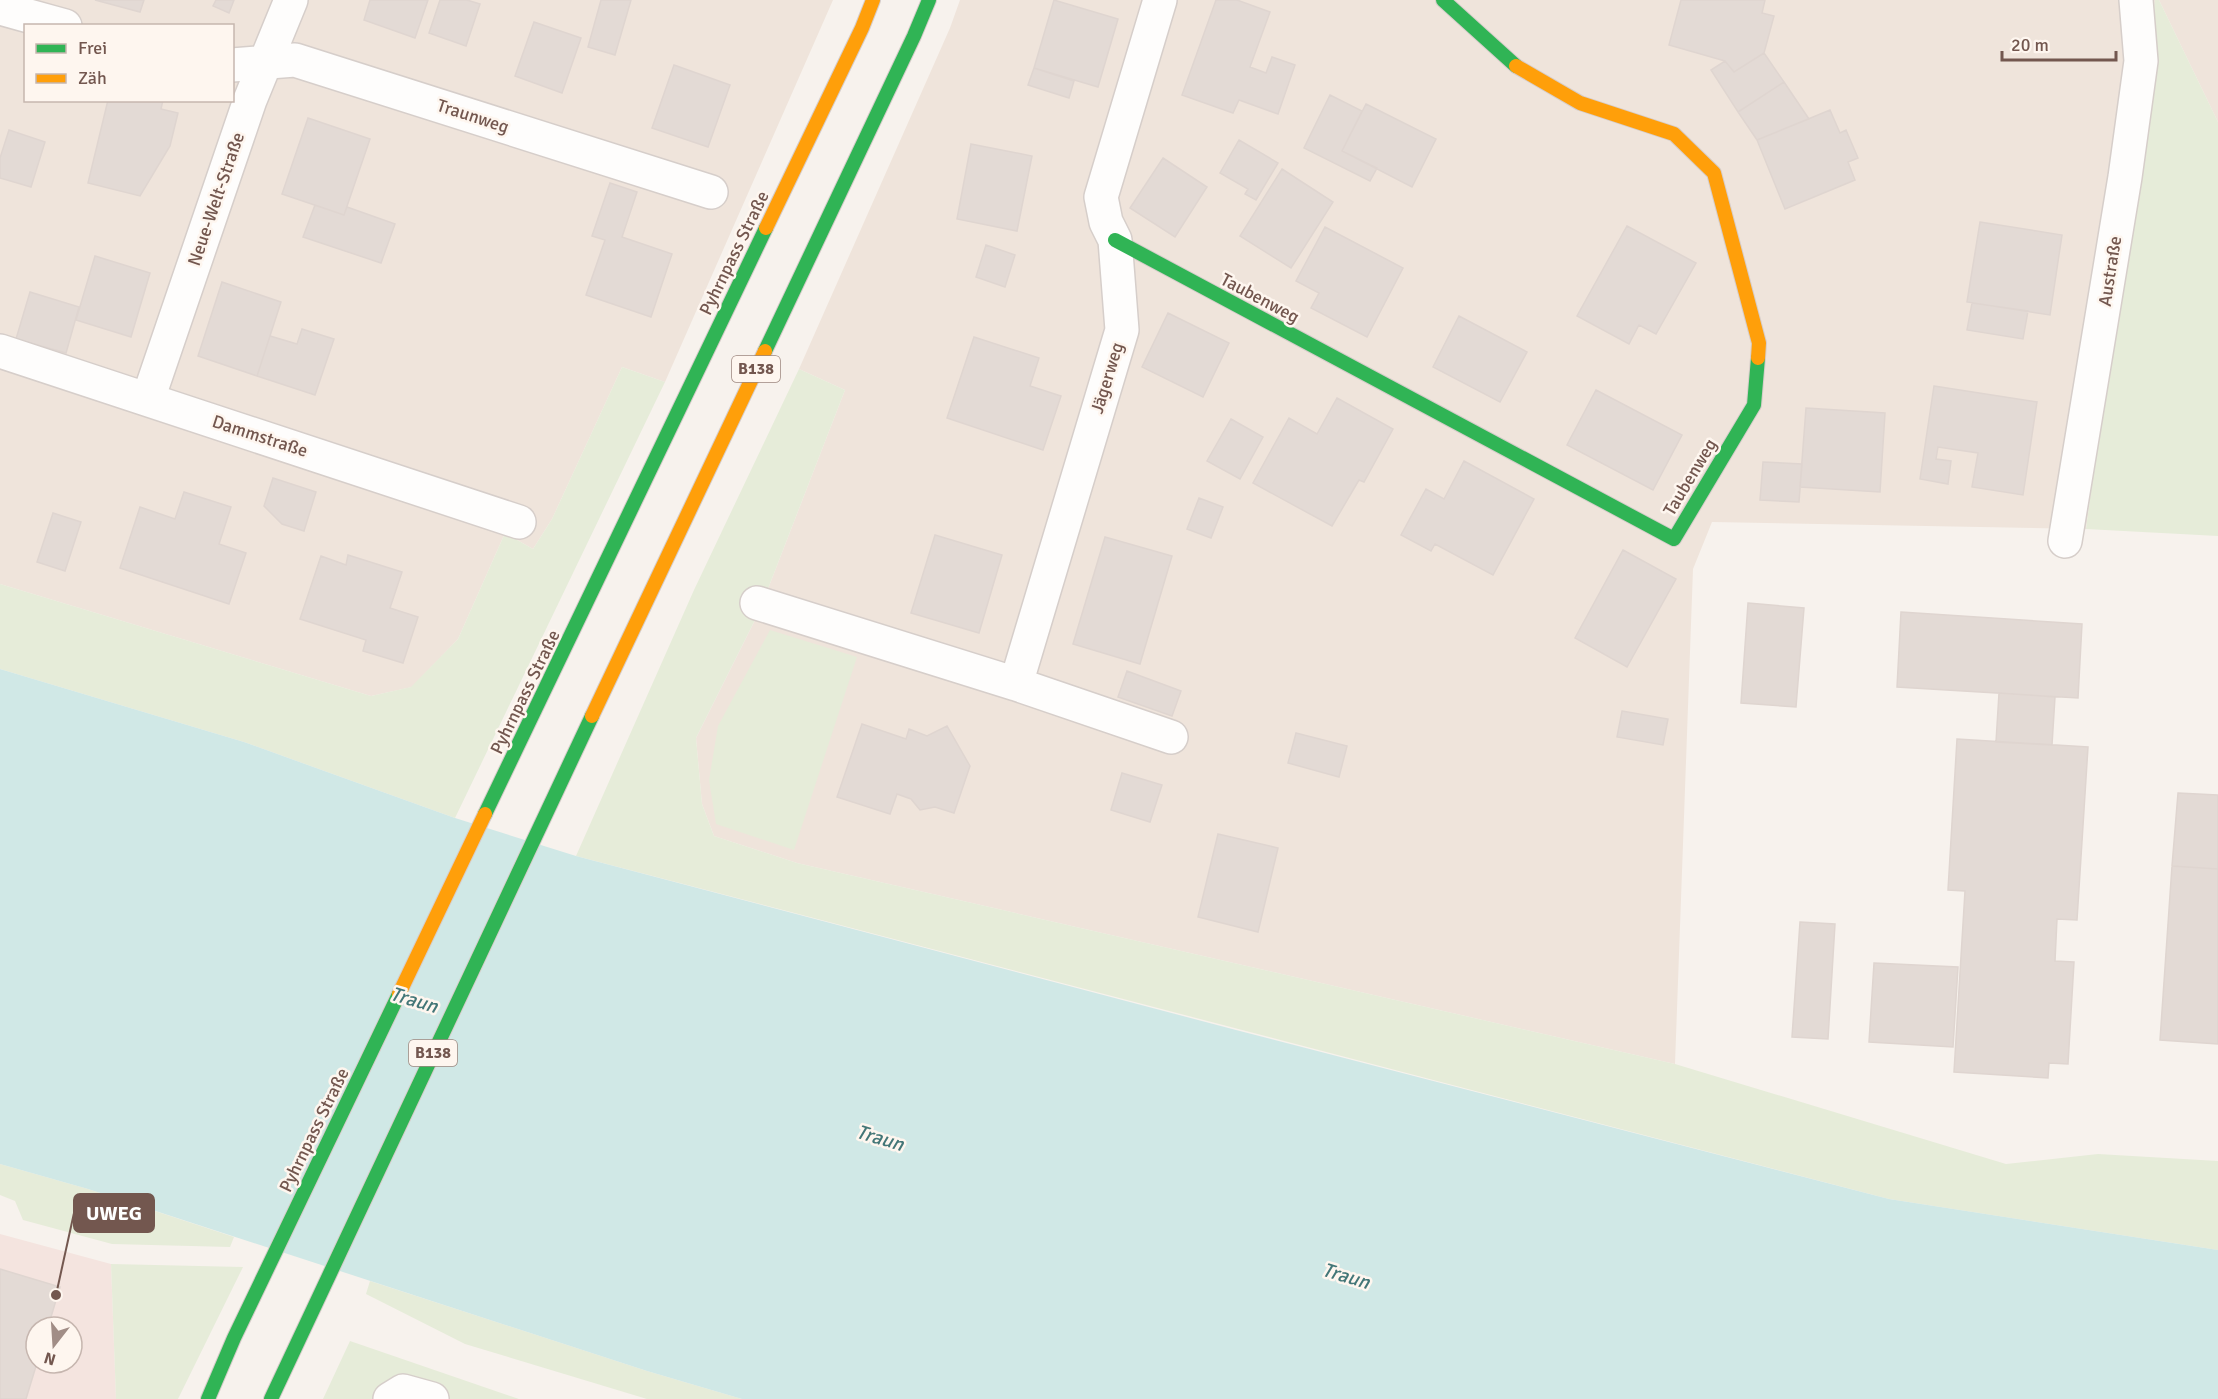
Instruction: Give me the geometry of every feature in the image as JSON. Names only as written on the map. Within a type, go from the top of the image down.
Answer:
[{"type":"main road","name":"Pyhrnpass Straße","points":[[208,1399],[234,1338],[862,28],[873,0]]},
{"type":"main road","name":"B138","points":[[271,1399],[929,0]]},
{"type":"main road","name":"Taubenweg","points":[[1115,240],[1674,539],[1754,405],[1759,343],[1714,174],[1674,134],[1580,103],[1512,64],[1443,0]]},
{"type":"street","name":"Neue-Welt-Straße","points":[[148,399],[264,64],[291,0]]},
{"type":"street","name":"Jägerweg","points":[[1016,684],[1122,330],[1115,240],[1106,222],[1101,197],[1160,0]]},
{"type":"street","name":"Austraße","points":[[2065,541],[2125,177],[2141,62],[2136,0]]},
{"type":"street","points":[[0,8],[58,24]]},
{"type":"street","name":"Traunweg","points":[[234,65],[295,60],[711,192]]},
{"type":"street","name":"Dammstraße","points":[[0,351],[519,522]]},
{"type":"street","points":[[757,603],[1016,684],[1171,738]]},
{"type":"street","points":[[390,1399],[403,1391],[432,1399]]},
{"type":"shaded area","points":[[0,0],[833,0],[665,382],[622,367],[552,519],[533,549],[505,533],[458,639],[412,687],[371,696],[0,584]]},
{"type":"shaded area","points":[[960,0],[2155,0],[2086,529],[1712,522],[1693,569],[1675,1064],[797,863],[714,836],[702,804],[696,738],[759,612],[845,390],[799,369],[950,28]]},
{"type":"shaded area","points":[[2159,0],[2218,0],[2218,122]]},
{"type":"shaded area","points":[[0,1234],[111,1264],[116,1399],[0,1399]]},
{"type":"green space","points":[[2155,0],[2159,0],[2218,122],[2218,536],[2086,529]]},
{"type":"green space","points":[[622,367],[665,382],[455,818],[244,742],[0,669],[0,584],[371,696],[411,687],[458,639],[505,533],[533,549],[552,519]]},
{"type":"green space","points":[[799,369],[845,390],[759,612],[696,738],[702,804],[714,836],[797,863],[1675,1064],[2006,1164],[2098,1154],[2218,1161],[2218,1250],[1889,1199],[576,856],[694,590]]},
{"type":"green space","points":[[770,630],[857,657],[794,850],[716,824],[709,780],[718,726]]},
{"type":"green space","points":[[0,1164],[88,1189],[234,1237],[230,1247],[112,1244],[23,1220],[15,1201],[0,1195]]},
{"type":"green space","points":[[111,1264],[243,1267],[178,1399],[116,1399]]},
{"type":"green space","points":[[370,1281],[647,1371],[742,1399],[647,1399],[465,1344],[366,1294]]},
{"type":"green space","points":[[350,1341],[519,1399],[323,1399]]},
{"type":"water","name":"Traun","points":[[0,669],[244,742],[455,818],[576,856],[1236,1030],[1889,1199],[2218,1250],[2218,1399],[742,1399],[647,1371],[88,1189],[0,1164]]},
{"type":"building","points":[[95,0],[144,0],[140,12]]},
{"type":"building","points":[[216,0],[234,0],[229,13],[213,6]]},
{"type":"building","points":[[370,0],[428,0],[415,38],[364,20]]},
{"type":"building","points":[[440,0],[467,0],[480,4],[466,46],[429,33]]},
{"type":"building","points":[[601,0],[631,0],[615,55],[588,47]]},
{"type":"building","points":[[1054,0],[1118,19],[1098,87],[1034,68]]},
{"type":"building","points":[[1216,0],[1237,0],[1270,12],[1250,67],[1266,73],[1272,57],[1295,65],[1278,114],[1239,100],[1233,113],[1182,95]]},
{"type":"building","points":[[1681,0],[1765,0],[1762,13],[1774,16],[1764,53],[1734,72],[1725,61],[1669,45]]},
{"type":"building","points":[[534,22],[581,38],[562,93],[515,76]]},
{"type":"building","points":[[1764,53],[1784,82],[1738,112],[1711,70],[1725,61],[1734,72]]},
{"type":"building","points":[[674,65],[730,85],[708,147],[652,128]]},
{"type":"building","points":[[1034,68],[1074,81],[1069,98],[1028,85]]},
{"type":"building","points":[[1784,82],[1809,119],[1757,140],[1738,112]]},
{"type":"building","points":[[1330,95],[1362,111],[1342,151],[1377,168],[1370,181],[1304,148]]},
{"type":"building","points":[[108,102],[163,102],[161,109],[178,113],[170,146],[140,196],[88,183]]},
{"type":"building","points":[[1366,104],[1436,139],[1412,187],[1342,151]]},
{"type":"building","points":[[1830,110],[1840,133],[1846,130],[1858,158],[1848,162],[1855,180],[1785,209],[1757,140]]},
{"type":"building","points":[[308,118],[370,139],[344,215],[282,194]]},
{"type":"building","points":[[9,130],[45,142],[31,187],[0,178],[0,158]]},
{"type":"building","points":[[1239,140],[1278,163],[1256,200],[1245,194],[1248,189],[1220,173]]},
{"type":"building","points":[[971,144],[1032,156],[1017,231],[957,219]]},
{"type":"building","points":[[1163,158],[1207,187],[1175,237],[1130,208]]},
{"type":"building","points":[[1282,169],[1333,202],[1291,268],[1240,236]]},
{"type":"building","points":[[610,183],[637,192],[622,237],[672,254],[651,317],[586,295],[605,240],[592,236]]},
{"type":"building","points":[[315,205],[344,215],[347,207],[395,224],[381,263],[303,237]]},
{"type":"building","points":[[1980,222],[2062,235],[2050,315],[1967,302]]},
{"type":"building","points":[[1627,226],[1696,263],[1656,334],[1639,325],[1629,344],[1577,316]]},
{"type":"building","points":[[1325,227],[1403,268],[1367,337],[1311,308],[1319,293],[1296,281]]},
{"type":"building","points":[[986,245],[1015,255],[1005,287],[976,277]]},
{"type":"building","points":[[95,256],[150,273],[131,337],[76,320]]},
{"type":"building","points":[[222,282],[281,302],[257,376],[198,356]]},
{"type":"building","points":[[30,292],[79,307],[66,353],[16,339]]},
{"type":"building","points":[[1972,303],[2028,311],[2023,339],[1967,330]]},
{"type":"building","points":[[1168,313],[1229,343],[1203,397],[1142,367]]},
{"type":"building","points":[[1459,316],[1527,352],[1500,402],[1433,367]]},
{"type":"building","points":[[302,329],[334,339],[315,395],[257,376],[270,336],[297,344]]},
{"type":"building","points":[[974,337],[1039,358],[1030,386],[1061,396],[1043,450],[947,418]]},
{"type":"building","points":[[1934,386],[2037,402],[2023,495],[1972,487],[1978,453],[1938,447],[1936,459],[1951,461],[1948,484],[1920,479]]},
{"type":"building","points":[[1596,390],[1682,435],[1653,490],[1567,445]]},
{"type":"building","points":[[1337,398],[1393,429],[1364,482],[1359,480],[1332,526],[1253,483],[1289,418],[1317,434]]},
{"type":"building","points":[[1806,408],[1885,413],[1880,492],[1800,487]]},
{"type":"building","points":[[1231,419],[1263,437],[1240,479],[1207,461]]},
{"type":"building","points":[[1464,461],[1534,499],[1493,575],[1435,544],[1431,551],[1401,535],[1426,489],[1444,499]]},
{"type":"building","points":[[1763,462],[1802,464],[1799,502],[1760,500]]},
{"type":"building","points":[[273,478],[316,492],[304,531],[282,524],[264,506]]},
{"type":"building","points":[[184,492],[231,507],[219,544],[246,553],[229,604],[120,568],[140,507],[175,519]]},
{"type":"building","points":[[1199,498],[1223,507],[1211,538],[1187,529]]},
{"type":"building","points":[[53,513],[81,522],[65,571],[37,562]]},
{"type":"building","points":[[935,535],[1002,555],[979,633],[911,613]]},
{"type":"building","points":[[1105,537],[1172,556],[1140,664],[1073,644]]},
{"type":"building","points":[[1623,550],[1676,579],[1627,667],[1575,638]]},
{"type":"building","points":[[348,555],[402,572],[390,608],[418,617],[403,663],[363,651],[366,640],[300,619],[321,556],[346,565]]},
{"type":"building","points":[[1748,603],[1804,608],[1796,707],[1741,703]]},
{"type":"building","points":[[1901,612],[2082,624],[2078,698],[1897,687]]},
{"type":"building","points":[[1127,671],[1181,691],[1172,716],[1118,697]]},
{"type":"building","points":[[1999,693],[2055,697],[2052,745],[1996,742]]},
{"type":"building","points":[[1622,711],[1668,719],[1663,745],[1617,737]]},
{"type":"building","points":[[862,724],[906,739],[909,729],[927,736],[947,726],[970,766],[954,813],[935,807],[920,810],[911,799],[897,794],[890,814],[837,797]]},
{"type":"building","points":[[1296,733],[1347,746],[1339,777],[1288,763]]},
{"type":"building","points":[[1957,739],[2088,747],[2077,920],[2057,919],[2055,961],[2074,962],[2068,1064],[2049,1063],[2048,1078],[1954,1072],[1965,891],[1948,890]]},
{"type":"building","points":[[1122,773],[1162,785],[1150,822],[1111,810]]},
{"type":"building","points":[[2178,793],[2218,795],[2218,869],[2172,866]]},
{"type":"building","points":[[1218,834],[1278,848],[1258,932],[1198,917]]},
{"type":"building","points":[[2172,866],[2218,869],[2218,1044],[2160,1040]]},
{"type":"building","points":[[1800,922],[1835,924],[1828,1039],[1792,1037]]},
{"type":"building","points":[[1874,963],[1958,967],[1953,1047],[1869,1042]]},
{"type":"building","points":[[0,1269],[60,1287],[52,1315],[24,1315],[24,1375],[33,1375],[26,1399],[0,1399]]},
{"type":"traffic: fast","points":[[765,351],[929,0]]},
{"type":"traffic: fast","points":[[1443,0],[1516,66]]},
{"type":"traffic: fast","points":[[485,814],[766,228]]},
{"type":"traffic: fast","points":[[1115,240],[1674,539],[1754,405],[1758,358]]},
{"type":"traffic: fast","points":[[271,1399],[592,716]]},
{"type":"traffic: fast","points":[[208,1399],[234,1338],[399,994]]},
{"type":"traffic: slow","points":[[766,228],[862,28],[873,0]]},
{"type":"traffic: slow","points":[[1516,66],[1580,103],[1674,134],[1714,173],[1759,343],[1758,358]]},
{"type":"traffic: slow","points":[[592,716],[765,351]]},
{"type":"traffic: slow","points":[[399,994],[485,814]]},
{"type":"place","name":"UWEG","points":[[56,1295]]}]
